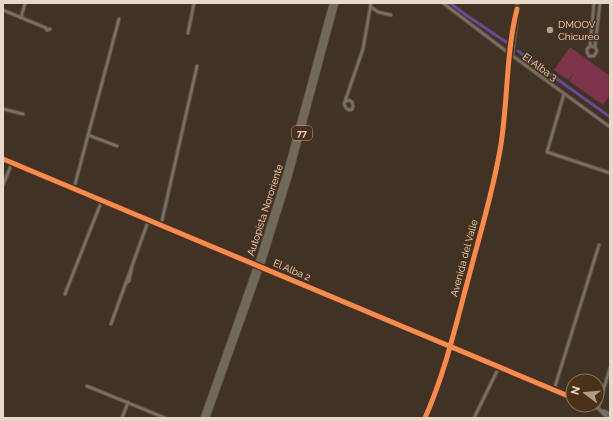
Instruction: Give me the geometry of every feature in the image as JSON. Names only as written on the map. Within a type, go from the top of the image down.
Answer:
[{"type":"highway","name":"Autopista Nororiente","points":[[261,260],[288,168],[332,3]]},
{"type":"highway","name":"Autopista Nororiente","points":[[203,418],[261,260],[292,167],[336,3]]},
{"type":"highway","name":"Autopista Nororiente","points":[[207,418],[257,271]]},
{"type":"street","points":[[21,18],[25,3]]},
{"type":"street","points":[[188,33],[194,3]]},
{"type":"street","name":"El Alba 3","points":[[443,3],[610,128]]},
{"type":"street","name":"Avenida del Valle","points":[[425,418],[436,391],[450,345],[495,175],[502,136],[517,3]]},
{"type":"street","points":[[594,3],[590,46],[587,49],[588,54],[591,56],[594,56],[597,53],[597,49],[595,47],[600,3]]},
{"type":"street","points":[[371,5],[378,12],[391,15]]},
{"type":"street","points":[[346,102],[363,49],[371,5]]},
{"type":"street","points":[[3,10],[46,28]]},
{"type":"street","points":[[74,188],[119,19]]},
{"type":"street","points":[[590,46],[595,47]]},
{"type":"street","points":[[162,225],[197,66]]},
{"type":"street","points":[[564,94],[547,152],[610,173]]},
{"type":"street","points":[[3,109],[23,114]]},
{"type":"street","points":[[88,135],[117,146]]},
{"type":"street","name":"El Alba 2","points":[[3,159],[450,345],[565,395]]},
{"type":"street","points":[[3,185],[12,163]]},
{"type":"street","points":[[65,294],[102,200]]},
{"type":"street","points":[[111,324],[149,219]]},
{"type":"street","points":[[554,390],[599,245]]},
{"type":"street","points":[[474,418],[499,366]]},
{"type":"street","points":[[605,387],[610,368]]},
{"type":"street","points":[[87,386],[165,418]]},
{"type":"street","points":[[122,418],[128,402]]},
{"type":"shaded area","points":[[570,47],[610,76],[610,95],[603,105],[569,81],[574,73],[568,80],[554,70]]},
{"type":"waterway","points":[[450,3],[509,44]]},
{"type":"waterway","points":[[518,51],[610,117]]},
{"type":"cycle path","points":[[425,418],[450,348],[495,178],[501,144],[513,26],[517,9]]},
{"type":"cycle path","points":[[3,159],[565,395]]},
{"type":"place","name":"DMOOV Chicureo","points":[[550,30]]}]
